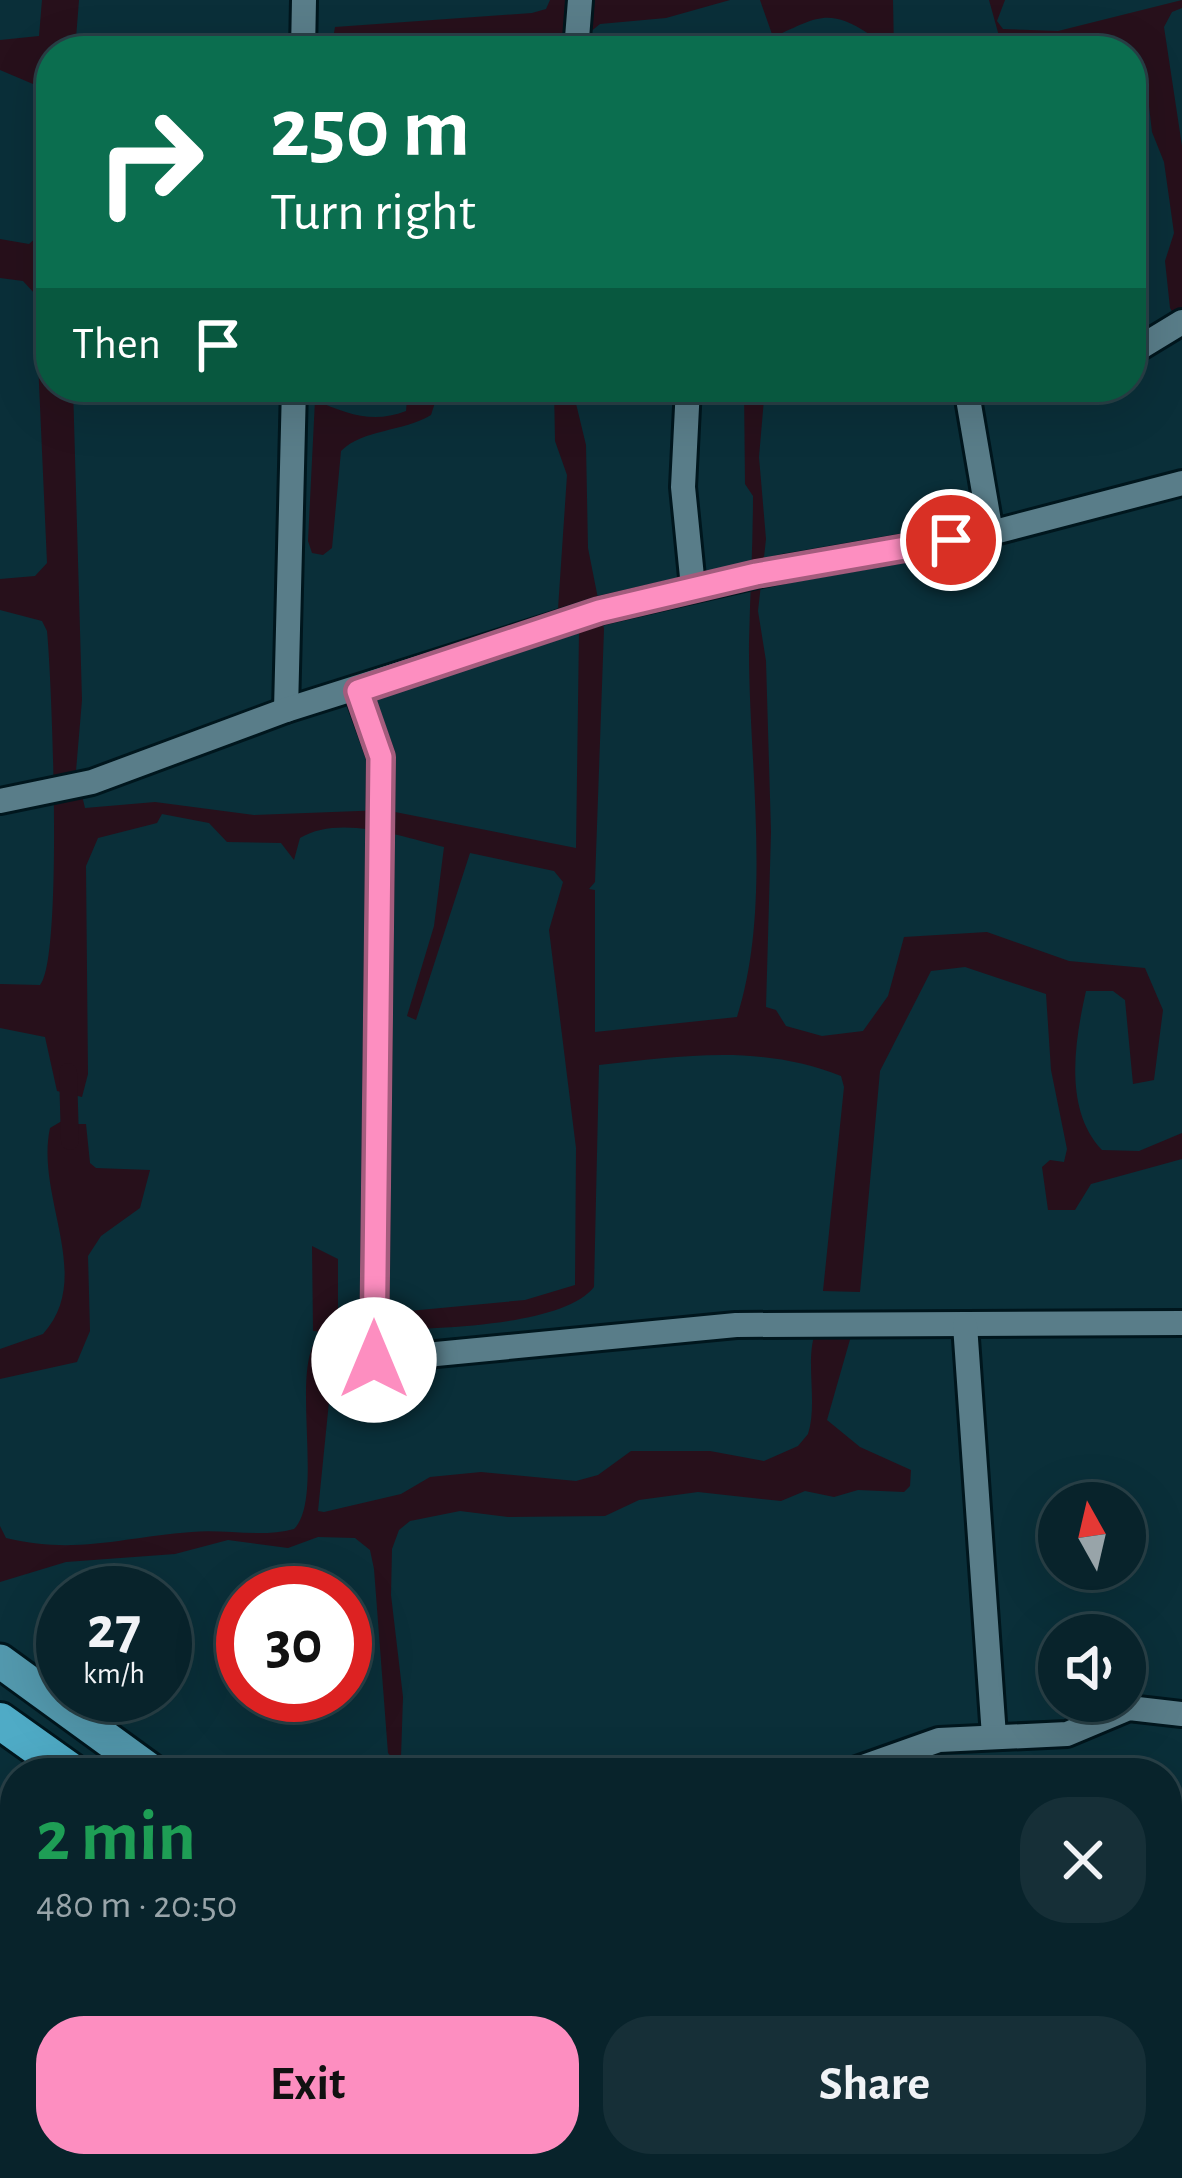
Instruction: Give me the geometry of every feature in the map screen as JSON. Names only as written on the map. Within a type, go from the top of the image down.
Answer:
[{"type":"highway","points":[[0,1721],[52,1758]]},
{"type":"highway","points":[[0,1732],[37,1758]]},
{"type":"main road","points":[[0,1661],[133,1758]]},
{"type":"street","points":[[303,36],[304,0]]},
{"type":"street","points":[[577,36],[580,0]]},
{"type":"street","points":[[1146,343],[1182,322]]},
{"type":"street","points":[[286,710],[294,402]]},
{"type":"street","points":[[687,402],[683,487],[693,587]]},
{"type":"street","points":[[969,402],[991,533]]},
{"type":"street","points":[[12,799],[92,782],[286,710],[599,611],[693,587],[991,533],[1182,484]]},
{"type":"street","points":[[358,691],[381,757],[374,1360],[717,1326],[1182,1323]]},
{"type":"street","points":[[965,1325],[994,1736]]},
{"type":"street","points":[[880,1758],[900,1749],[994,1736],[1066,1734],[1129,1708],[1182,1714]]},
{"type":"shaded area","points":[[42,0],[79,0],[76,36],[39,36]]},
{"type":"shaded area","points":[[550,0],[730,0],[666,18],[600,24],[585,36],[334,36],[335,27],[546,9]]},
{"type":"shaded area","points":[[760,0],[893,0],[894,36],[869,36],[842,20],[821,18],[773,36]]},
{"type":"shaded area","points":[[989,0],[1005,0],[997,21],[1003,29],[1058,31],[1182,0],[1182,8],[1172,12],[1164,27],[1182,146],[1182,314],[1176,318],[1170,308],[1165,261],[1174,233],[1164,162],[1152,132],[1146,36],[999,36]]},
{"type":"shaded area","points":[[36,36],[36,89],[0,70],[0,40]]},
{"type":"shaded area","points":[[36,238],[36,316],[35,294],[23,281],[0,278],[0,239],[29,244]]},
{"type":"shaded area","points":[[40,402],[73,402],[82,700],[76,771],[85,808],[155,802],[254,815],[385,810],[576,848],[579,632],[571,607],[558,609],[567,475],[555,441],[554,402],[576,402],[586,445],[588,548],[604,629],[595,882],[589,889],[595,890],[595,1032],[737,1017],[748,973],[756,880],[749,643],[753,496],[745,484],[744,402],[764,402],[759,457],[766,539],[758,611],[766,661],[771,832],[766,1007],[776,1010],[786,1026],[822,1036],[863,1031],[888,996],[904,937],[987,932],[1069,961],[1145,968],[1163,1010],[1154,1080],[1133,1084],[1125,1000],[1113,991],[1086,991],[1076,1052],[1077,1095],[1090,1133],[1102,1150],[1139,1151],[1182,1133],[1182,1159],[1091,1184],[1075,1210],[1048,1210],[1042,1167],[1050,1160],[1064,1162],[1067,1149],[1051,1070],[1046,994],[965,967],[931,971],[880,1071],[860,1292],[823,1291],[844,1087],[841,1076],[751,1056],[661,1058],[599,1065],[594,1287],[578,1300],[525,1318],[461,1327],[378,1330],[377,1314],[525,1300],[575,1285],[576,1148],[549,930],[563,882],[554,871],[470,853],[416,1020],[407,1016],[434,926],[444,847],[391,833],[333,828],[300,838],[294,860],[281,843],[227,842],[209,823],[162,814],[157,823],[98,838],[86,866],[88,1074],[82,1097],[57,1091],[45,1037],[0,1028],[0,984],[40,985],[52,926],[54,875],[47,631],[42,621],[0,610],[0,579],[35,576],[47,563]]},
{"type":"shaded area","points":[[315,402],[371,417],[406,411],[407,402],[435,402],[431,415],[360,438],[341,451],[332,548],[323,555],[312,553],[308,541]]},
{"type":"shaded area","points":[[72,1115],[78,1124],[86,1124],[90,1163],[96,1168],[150,1170],[140,1208],[101,1236],[88,1256],[90,1331],[77,1362],[0,1379],[0,1349],[43,1334],[58,1312],[64,1262],[48,1154],[50,1128]]},
{"type":"shaded area","points":[[312,1246],[338,1259],[338,1311],[350,1318],[349,1334],[313,1331]]},
{"type":"shaded area","points":[[832,1311],[851,1314],[851,1336],[827,1420],[860,1447],[911,1470],[910,1486],[904,1492],[858,1490],[834,1497],[805,1491],[781,1501],[698,1492],[639,1500],[605,1516],[508,1517],[460,1511],[410,1521],[399,1530],[392,1549],[391,1595],[403,1697],[400,1758],[388,1753],[374,1569],[370,1550],[355,1538],[318,1537],[288,1548],[228,1540],[175,1554],[36,1566],[36,1571],[0,1582],[0,1526],[6,1538],[55,1545],[192,1532],[294,1529],[307,1494],[306,1388],[313,1345],[332,1346],[334,1352],[318,1511],[324,1512],[401,1494],[430,1477],[481,1472],[576,1481],[598,1475],[631,1451],[710,1451],[764,1461],[798,1446],[808,1434],[814,1335]]},
{"type":"waterway","points":[[68,1072],[70,1141]]},
{"type":"waterway","points":[[320,1353],[321,1324]]},
{"type":"route","points":[[374,1360],[381,757],[358,691],[599,611],[693,587],[951,540]]}]
